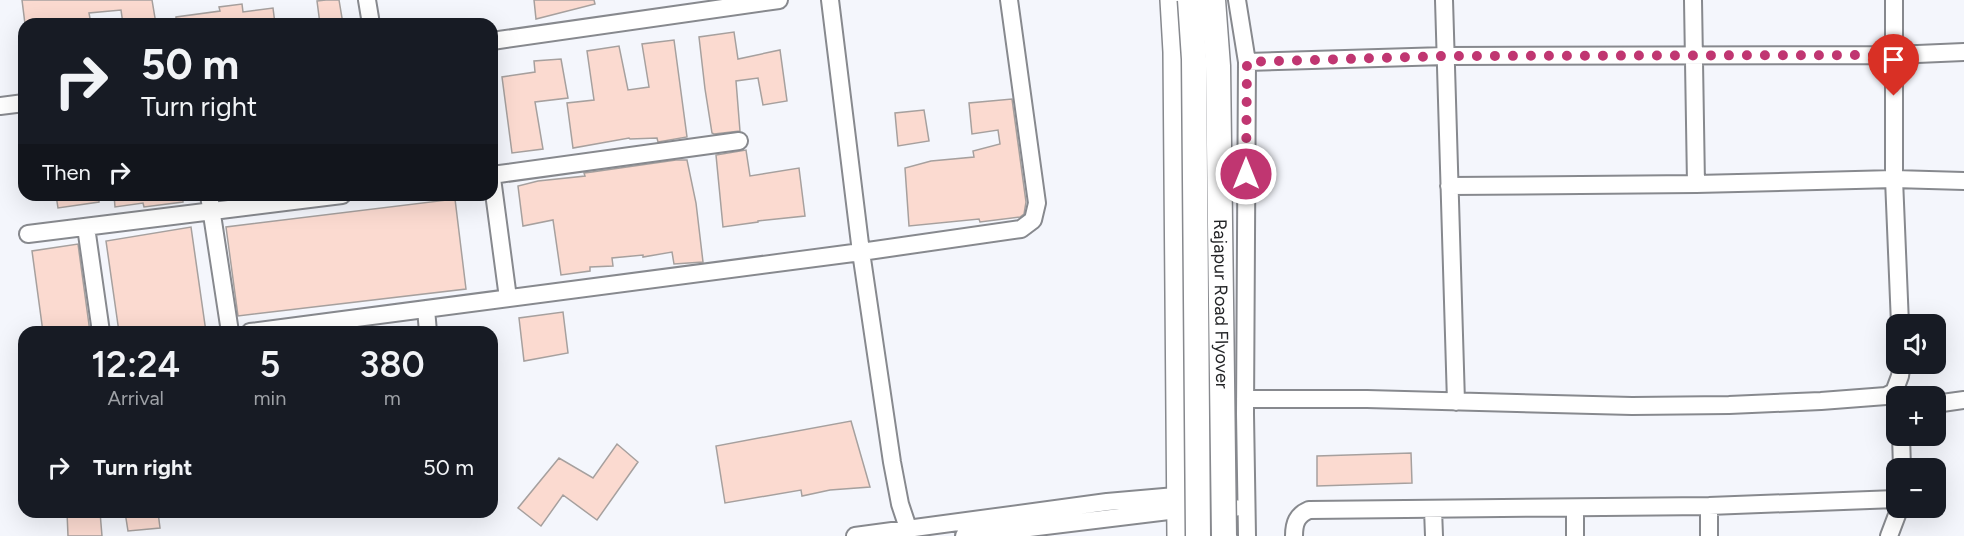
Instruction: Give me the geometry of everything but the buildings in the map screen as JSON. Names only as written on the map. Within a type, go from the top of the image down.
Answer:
[{"type":"highway","name":"Rajapur Road Flyover","points":[[1190,0],[1194,58],[1198,536]]},
{"type":"highway","name":"Rajapur Road Flyover","points":[[1213,0],[1218,66],[1224,536]]},
{"type":"main road","points":[[1171,0],[1182,503],[1178,536]]},
{"type":"street","points":[[367,0],[370,18]]},
{"type":"street","points":[[498,40],[779,0]]},
{"type":"street","points":[[830,0],[861,252],[892,462],[900,504],[908,528]]},
{"type":"street","points":[[296,326],[1021,229],[1033,220],[1037,203],[1009,0]]},
{"type":"street","points":[[1237,0],[1247,62],[1245,399],[1247,536]]},
{"type":"street","points":[[1444,0],[1456,402]]},
{"type":"street","points":[[1693,0],[1696,184]]},
{"type":"street","points":[[1894,0],[1894,179],[1900,314]]},
{"type":"street","points":[[1247,62],[1445,56],[1894,55],[1964,52]]},
{"type":"street","points":[[0,106],[18,104]]},
{"type":"street","points":[[498,175],[739,141]]},
{"type":"street","points":[[1449,186],[1696,184],[1894,179],[1964,181]]},
{"type":"street","points":[[210,201],[229,326]]},
{"type":"street","points":[[28,234],[296,201]]},
{"type":"street","points":[[495,201],[508,298]]},
{"type":"street","points":[[86,227],[100,326]]},
{"type":"street","points":[[426,309],[427,326]]},
{"type":"street","points":[[1245,399],[1675,405],[1821,401],[1887,396],[1894,392],[1900,374]]},
{"type":"street","points":[[1946,402],[1964,400]]},
{"type":"street","points":[[974,535],[1182,503],[1246,498]]},
{"type":"street","points":[[1294,536],[1296,521],[1301,514],[1309,510],[1709,506],[1886,498]]},
{"type":"street","points":[[855,536],[1107,502],[1182,503]]},
{"type":"street","points":[[1709,506],[1709,536]]},
{"type":"street","points":[[1575,508],[1575,536]]},
{"type":"street","points":[[1433,509],[1434,536]]},
{"type":"street","points":[[1888,536],[1895,518]]},
{"type":"route","points":[[1246,174],[1247,62],[1445,56],[1894,55],[1894,96]]}]
